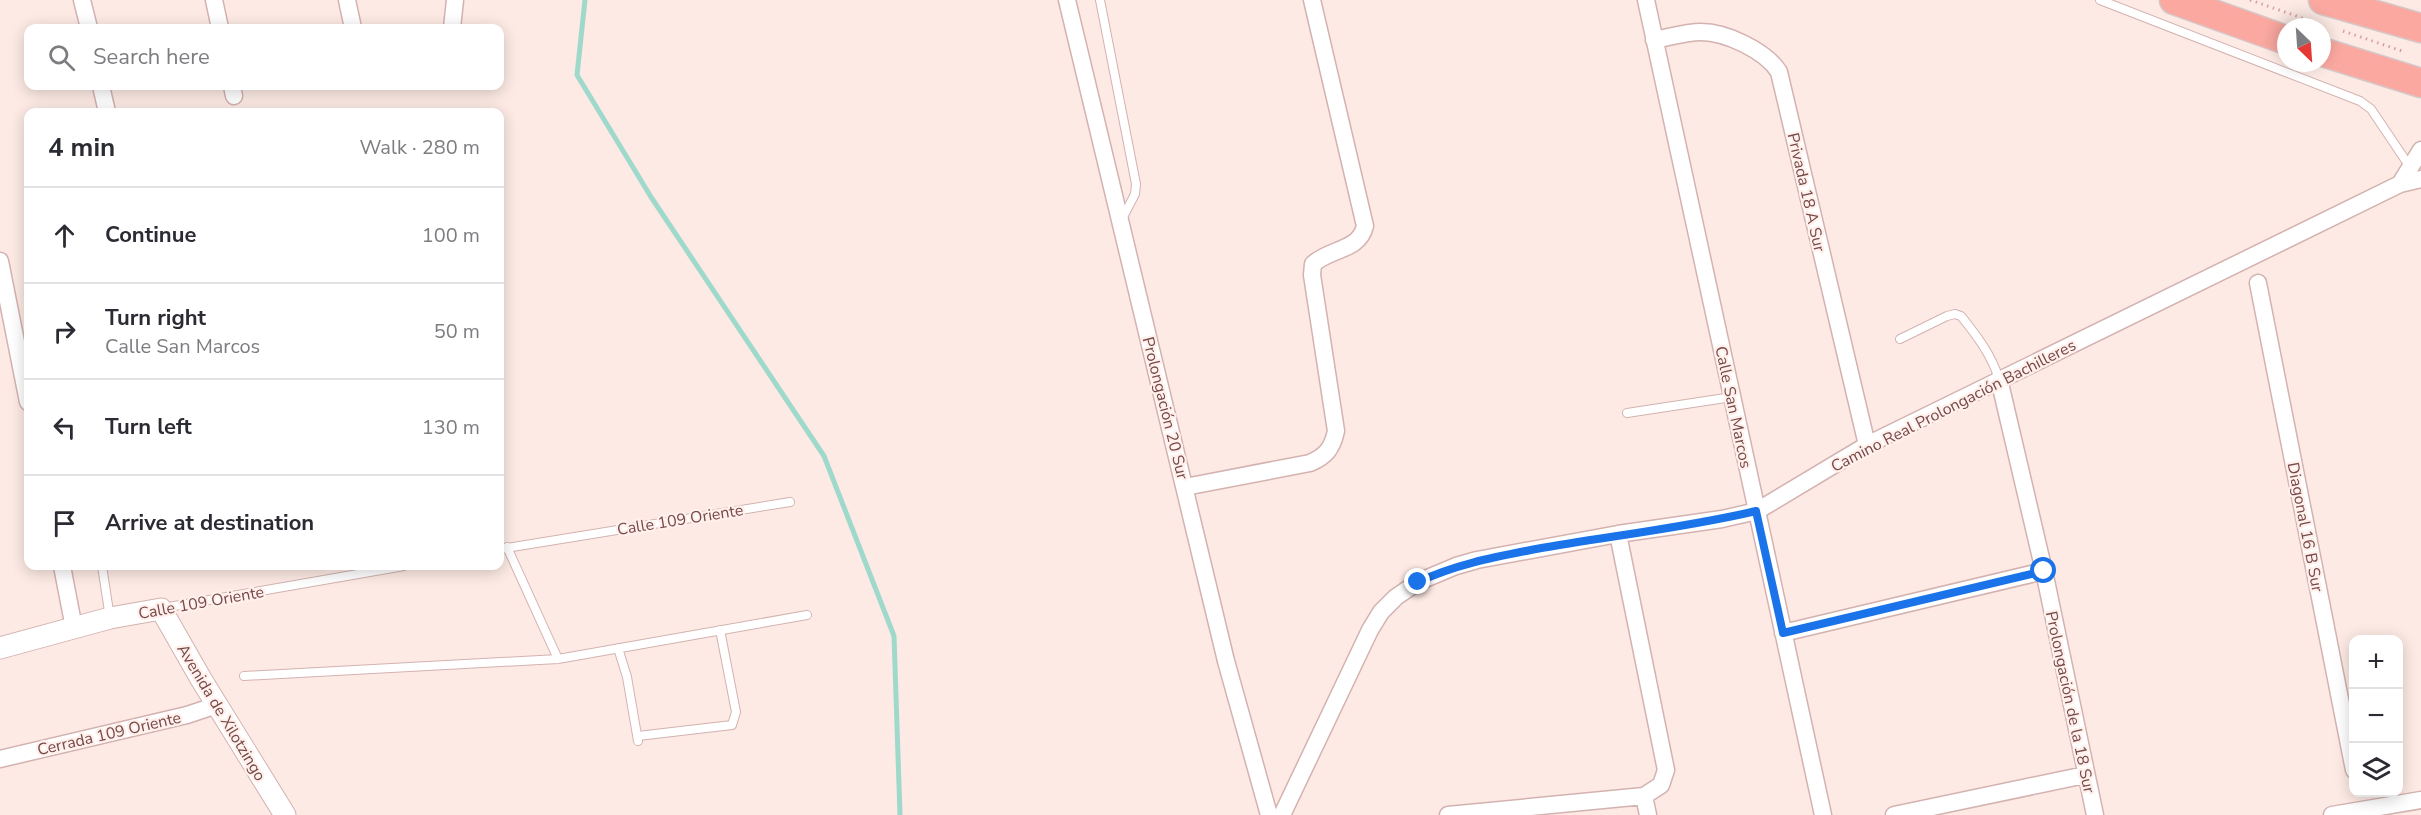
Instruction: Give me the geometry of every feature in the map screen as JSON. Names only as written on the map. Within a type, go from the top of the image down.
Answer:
[{"type":"highway","points":[[2174,0],[2277,37]]},
{"type":"highway","points":[[2323,0],[2421,28]]},
{"type":"highway","points":[[2331,55],[2421,83]]},
{"type":"street","points":[[82,0],[87,24]]},
{"type":"street","points":[[214,0],[219,24]]},
{"type":"street","points":[[347,0],[352,24]]},
{"type":"street","points":[[452,24],[455,0]]},
{"type":"street","name":"Prolongación 20 Sur","points":[[1067,0],[1226,661],[1269,815]]},
{"type":"street","points":[[1185,487],[1310,463],[1323,457],[1330,450],[1334,440],[1336,431],[1311,275],[1313,264],[1321,257],[1357,242],[1362,236],[1365,225],[1312,0]]},
{"type":"street","name":"Calle San Marcos","points":[[1646,0],[1823,815]]},
{"type":"street","name":"Privada 18 A Sur","points":[[1654,40],[1699,32],[1711,33],[1754,48],[1773,63],[1779,72],[1867,445]]},
{"type":"street","points":[[102,90],[106,108]]},
{"type":"street","points":[[2416,173],[2421,150]]},
{"type":"street","name":"Camino Real Prolongación Bachilleres","points":[[1282,815],[1370,630],[1396,597],[1418,582],[1439,572],[1477,560],[1618,534],[1722,519],[1756,511],[1867,445],[2400,184],[2416,173]]},
{"type":"street","points":[[0,261],[7,334],[24,389]]},
{"type":"street","name":"Diagonal 16 B Sur","points":[[2258,283],[2349,745]]},
{"type":"street","name":"Prolongación de la 18 Sur","points":[[1999,379],[2044,571],[2095,815]]},
{"type":"street","points":[[1448,815],[1644,796],[1661,785],[1666,770],[1618,534]]},
{"type":"street","points":[[63,570],[74,628]]},
{"type":"street","points":[[1783,633],[2044,571]]},
{"type":"street","name":"Calle 109 Oriente","points":[[0,648],[110,618],[161,609]]},
{"type":"street","name":"Avenida de Xilotzingo","points":[[161,609],[285,815]]},
{"type":"street","name":"Cerrada 109 Oriente","points":[[0,759],[187,715],[217,705]]},
{"type":"street","points":[[1894,815],[2085,775]]},
{"type":"street","points":[[1644,796],[1648,815]]},
{"type":"street","points":[[2332,815],[2360,805],[2421,800]]},
{"type":"lane","points":[[1100,0],[1136,184],[1135,194],[1121,221]]},
{"type":"lane","points":[[2100,0],[2360,100],[2371,109],[2416,173]]},
{"type":"lane","points":[[1900,339],[1947,316],[1955,314],[1960,316],[1988,351],[1999,379]]},
{"type":"lane","points":[[1627,413],[1732,398]]},
{"type":"lane","name":"Calle 109 Oriente","points":[[504,548],[790,502]]},
{"type":"lane","points":[[504,550],[558,659]]},
{"type":"lane","points":[[103,570],[110,618]]},
{"type":"lane","name":"Calle 109 Oriente","points":[[161,609],[381,570]]},
{"type":"lane","points":[[244,675],[558,659],[807,615]]},
{"type":"lane","points":[[618,648],[627,677],[638,738],[732,725],[736,712],[720,630]]},
{"type":"waterway","points":[[585,0],[577,75],[651,197],[824,456],[894,636],[900,815]]},
{"type":"route","points":[[1418,582],[1439,572],[1477,560],[1618,534],[1722,519],[1756,511],[1783,633],[2044,571]]}]
